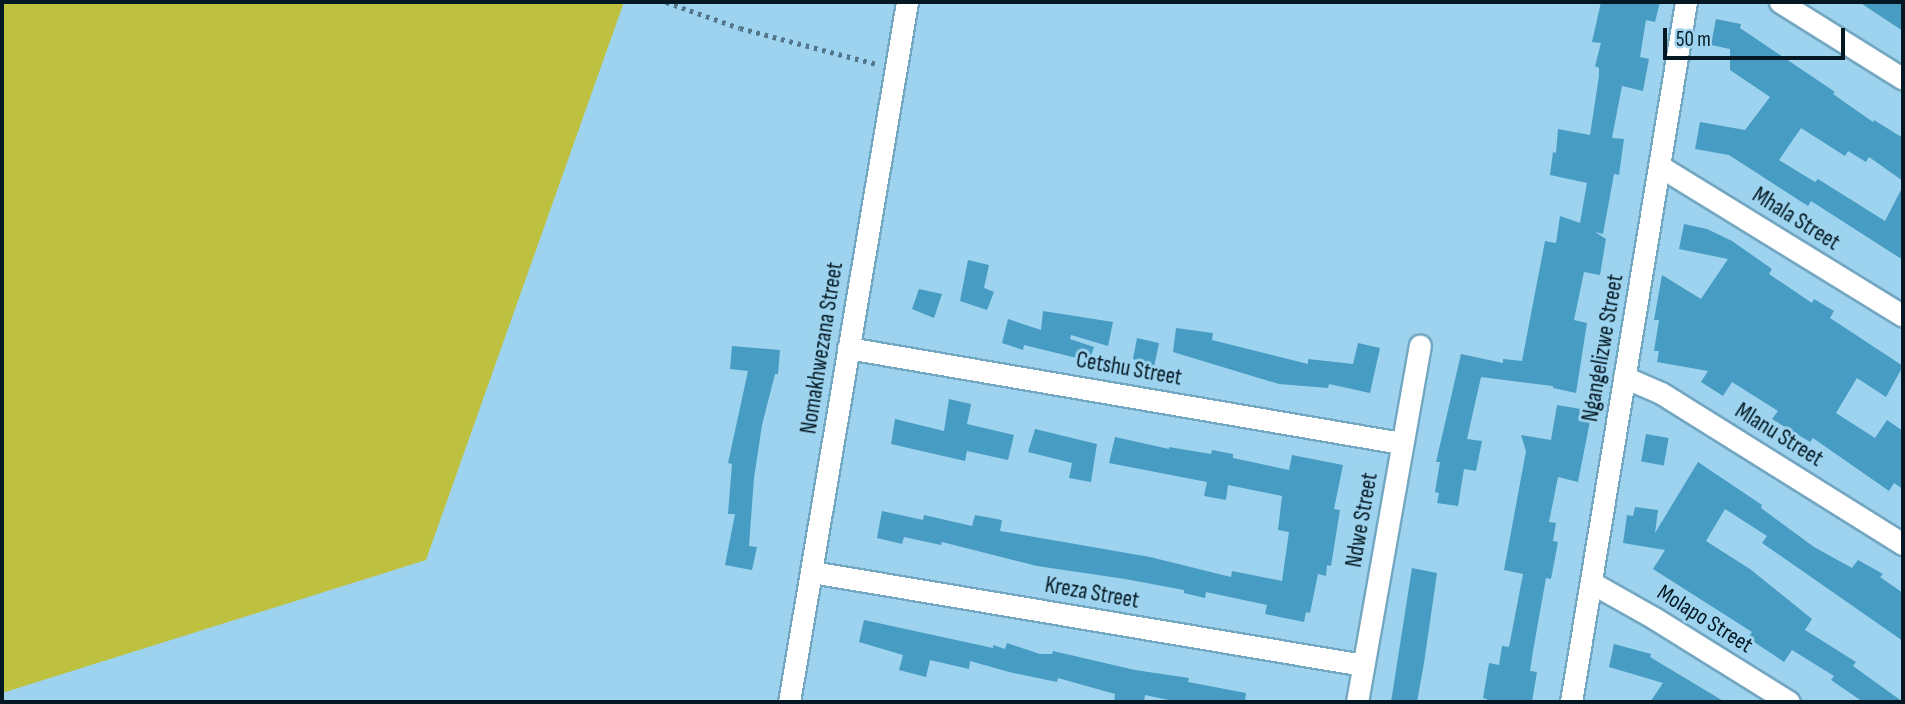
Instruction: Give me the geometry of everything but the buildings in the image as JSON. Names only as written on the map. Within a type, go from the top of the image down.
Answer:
[{"type":"street","name":"Nomakhwezana Street","points":[[789,702],[907,2]]},
{"type":"street","name":"Ngangelizwe Street","points":[[1571,702],[1686,2]]},
{"type":"street","points":[[1780,2],[1903,79]]},
{"type":"street","name":"Mhala Street","points":[[1661,167],[1903,316]]},
{"type":"street","name":"Ndwe Street","points":[[1357,702],[1420,346]]},
{"type":"street","name":"Cetshu Street","points":[[848,348],[1401,443]]},
{"type":"street","name":"Mlanu Street","points":[[1624,377],[1661,393],[1903,544]]},
{"type":"street","name":"Kreza Street","points":[[812,572],[1363,665]]},
{"type":"street","name":"Molapo Street","points":[[1592,583],[1654,618],[1788,702]]},
{"type":"path","points":[[666,2],[740,27],[895,71]]},
{"type":"shaded area","points":[[2,2],[624,2],[426,560],[2,693]]}]
